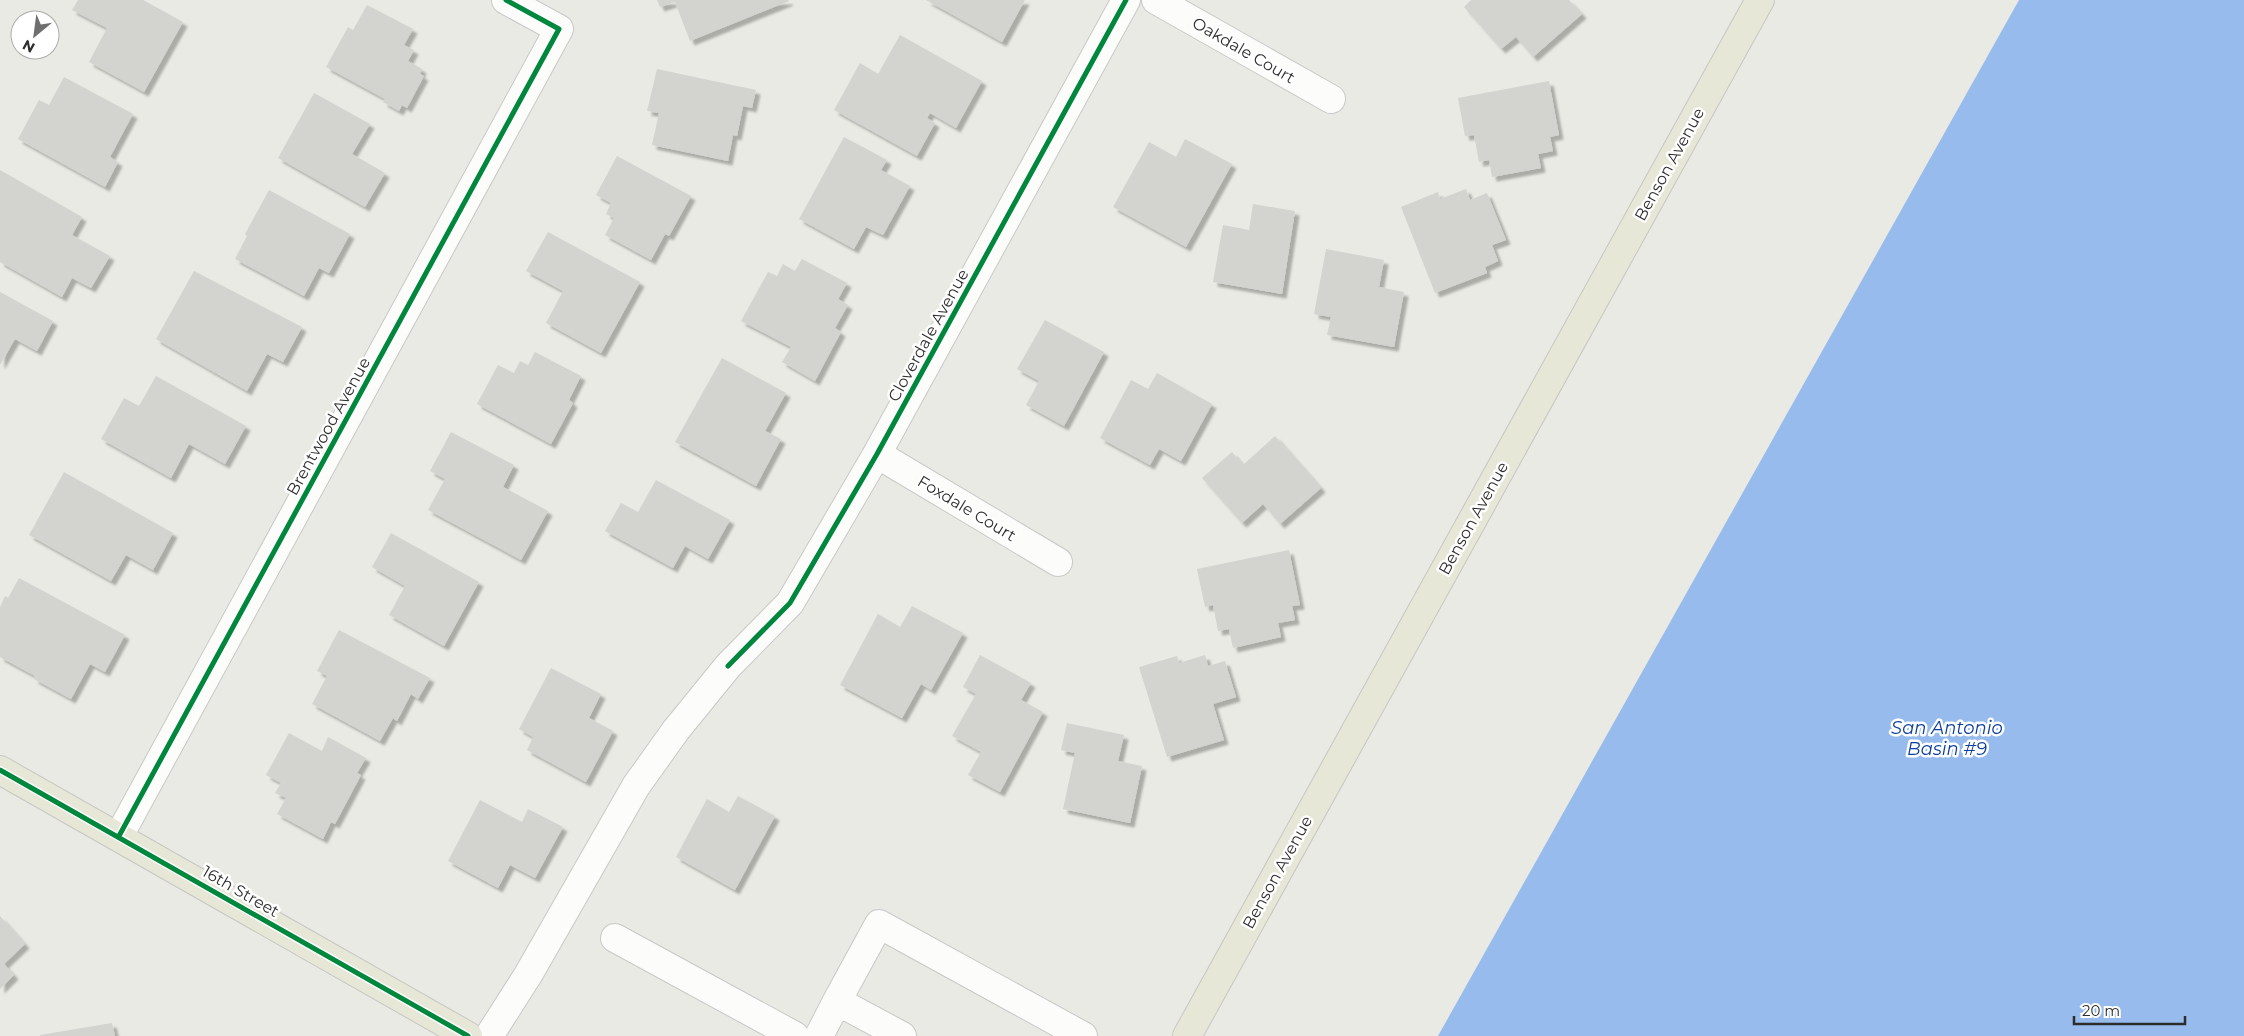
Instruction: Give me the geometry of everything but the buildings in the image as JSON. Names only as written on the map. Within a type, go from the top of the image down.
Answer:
[{"type":"main road","name":"Benson Avenue","points":[[1187,1036],[1760,0]]},
{"type":"main road","name":"16th Street","points":[[0,770],[468,1036]]},
{"type":"street","name":"Brentwood Avenue","points":[[118,836],[559,29],[506,0]]},
{"type":"street","name":"Cloverdale Avenue","points":[[489,1036],[528,975],[636,786],[676,730],[728,666],[790,603],[877,454],[1126,0]]},
{"type":"street","name":"Oakdale Court","points":[[1156,0],[1332,99]]},
{"type":"street","name":"Foxdale Court","points":[[877,454],[1058,562]]},
{"type":"street","points":[[819,1036],[879,924],[1082,1036]]},
{"type":"street","points":[[614,938],[795,1036]]},
{"type":"street","points":[[837,1001],[902,1036]]},
{"type":"water","name":"San Antonio Basin #9","points":[[2019,0],[2244,0],[2244,1036],[1438,1036]]},
{"type":"cycle path","points":[[119,836],[559,29],[506,0]]},
{"type":"cycle path","points":[[728,666],[790,603],[877,454],[1126,0]]},
{"type":"cycle path","points":[[0,770],[468,1036]]}]
